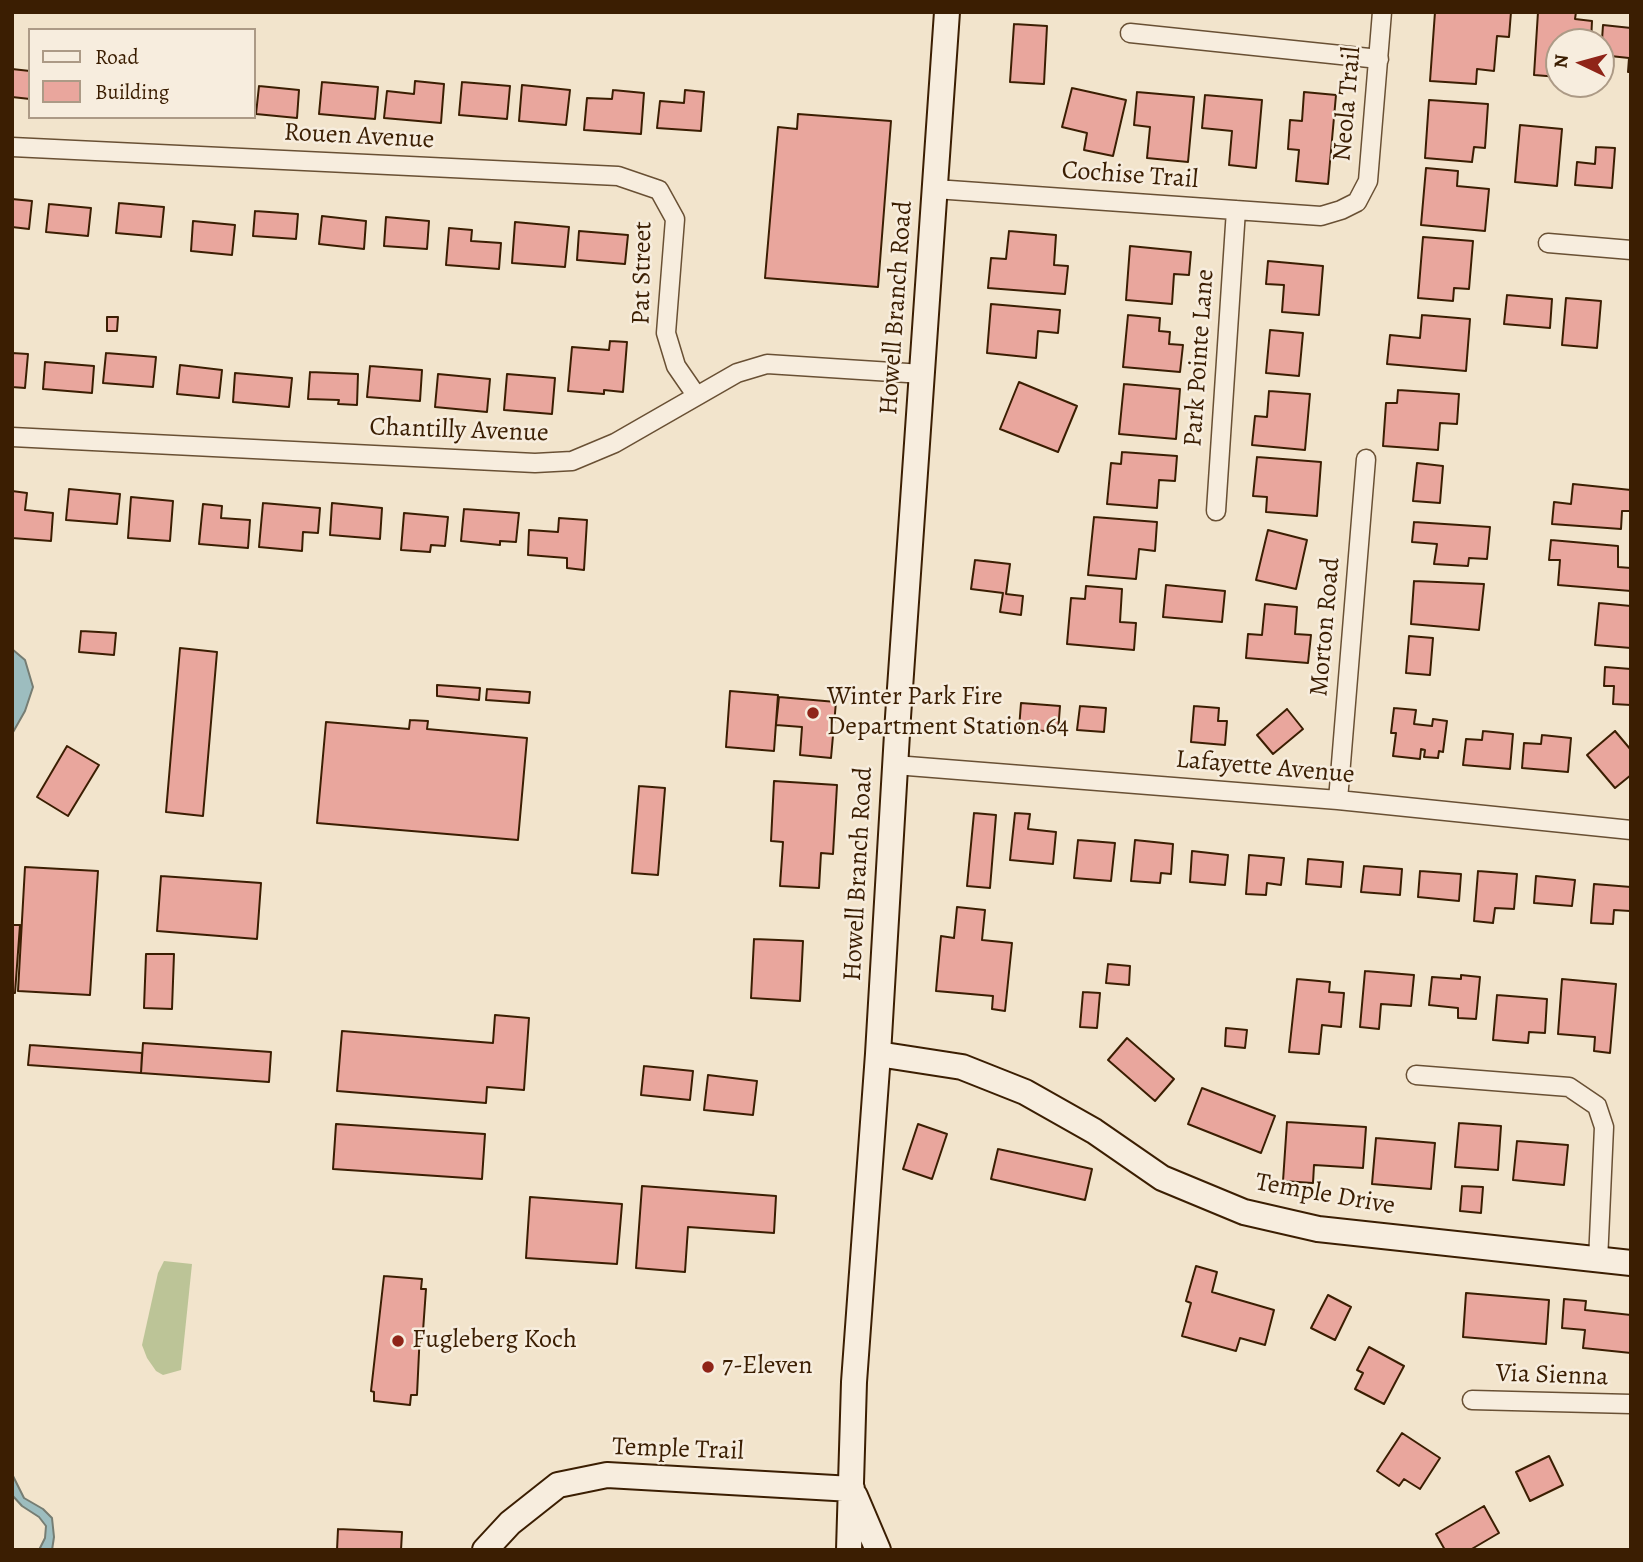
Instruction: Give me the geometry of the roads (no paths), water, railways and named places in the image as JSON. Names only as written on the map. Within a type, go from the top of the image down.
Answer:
[{"type":"main road","name":"Howell Branch Road","points":[[849,1550],[854,1382],[947,12]]},
{"type":"main road","name":"Temple Drive","points":[[878,1054],[962,1067],[1025,1091],[1094,1131],[1162,1178],[1244,1212],[1318,1229],[1631,1263]]},
{"type":"main road","name":"Temple Trail","points":[[485,1550],[510,1523],[558,1485],[607,1475],[852,1489]]},
{"type":"main road","name":"Howell Branch Road","points":[[852,1489],[878,1550]]},
{"type":"street","name":"Neola Trail","points":[[1321,216],[1357,202],[1368,181],[1382,12]]},
{"type":"street","points":[[1130,33],[1379,59]]},
{"type":"street","name":"Rouen Avenue","points":[[12,147],[618,176],[659,190]]},
{"type":"street","name":"Cochise Trail","points":[[935,189],[1321,216]]},
{"type":"street","name":"Pat Street","points":[[659,190],[675,219],[666,333],[676,366],[696,395]]},
{"type":"street","name":"Park Pointe Lane","points":[[1216,511],[1236,210]]},
{"type":"street","points":[[1548,243],[1631,250]]},
{"type":"street","name":"Chantilly Avenue","points":[[12,437],[535,463],[572,461],[615,443],[737,373],[767,364],[923,374]]},
{"type":"street","name":"Morton Road","points":[[1338,800],[1366,459]]},
{"type":"street","name":"Lafayette Avenue","points":[[895,765],[1338,800],[1631,830]]},
{"type":"street","points":[[1416,1075],[1569,1087],[1597,1106],[1604,1126],[1598,1261]]},
{"type":"street","name":"Via Sienna","points":[[1472,1400],[1631,1404]]},
{"type":"water","points":[[12,649],[25,660],[33,687],[25,711],[12,734]]},
{"type":"water","points":[[12,1474],[24,1498],[52,1518],[52,1550],[39,1550],[45,1538],[46,1526],[12,1495]]},
{"type":"place","name":"Winter Park Fire Department Station 64","points":[[813,713]]},
{"type":"place","name":"Fugleberg Koch","points":[[398,1341]]},
{"type":"place","name":"7-Eleven","points":[[708,1367]]}]
